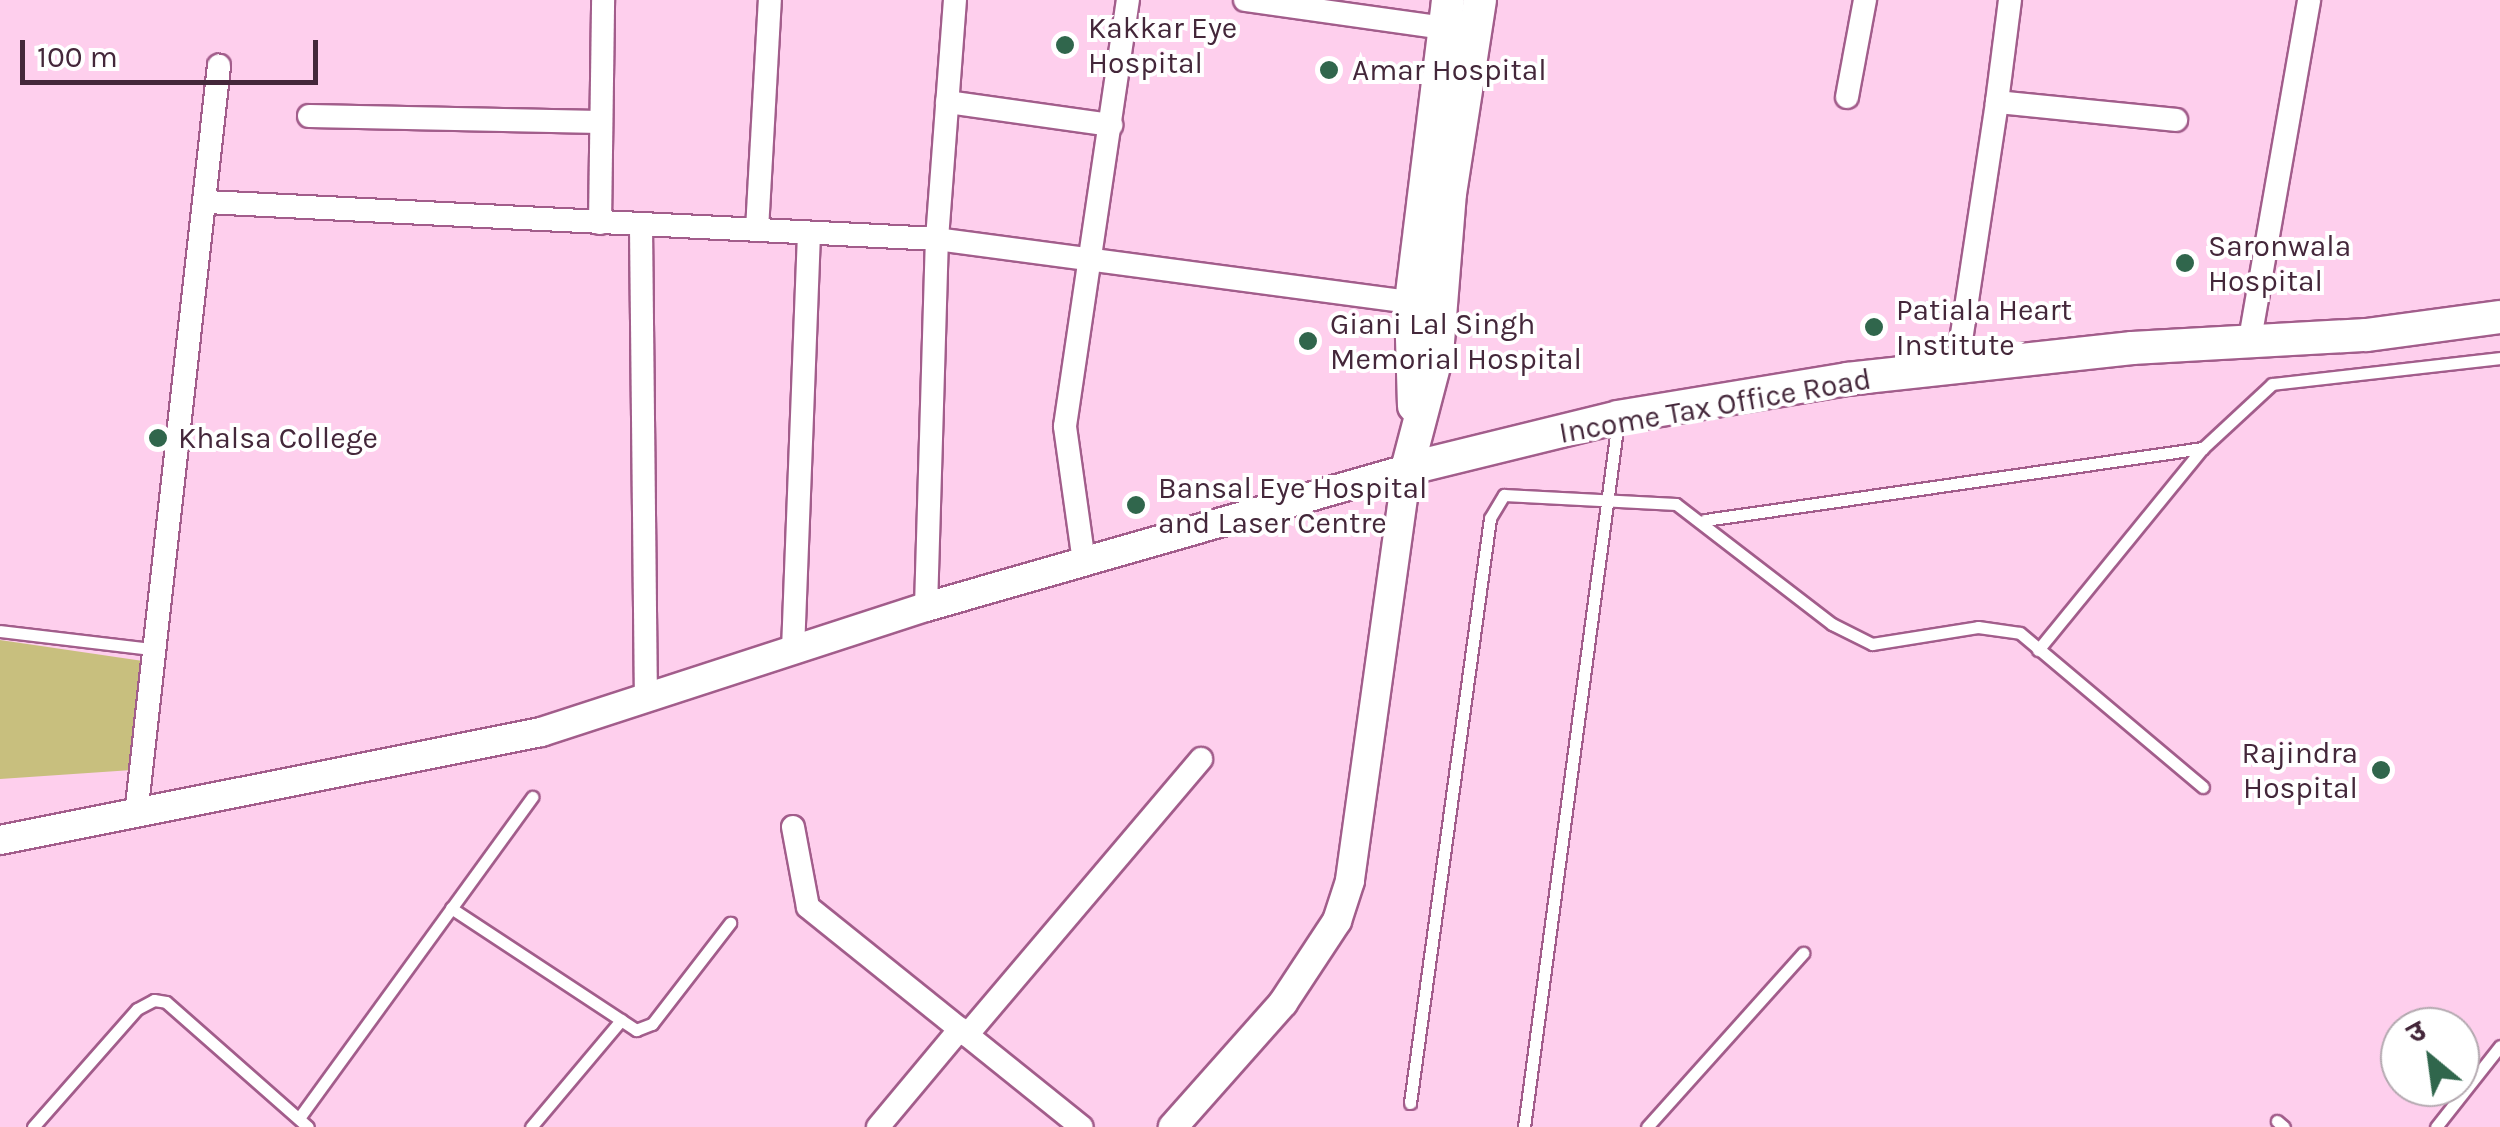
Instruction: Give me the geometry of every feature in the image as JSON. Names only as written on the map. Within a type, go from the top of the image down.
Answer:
[{"type":"main road","points":[[1407,469],[1416,420],[1437,355],[1450,193],[1480,0]]},
{"type":"main road","points":[[1416,420],[1410,302],[1446,14]]},
{"type":"main road","name":"Income Tax Office Road","points":[[1407,469],[1618,417],[1958,367],[2250,338],[2367,336],[2500,317]]},
{"type":"street","points":[[600,224],[603,0]]},
{"type":"street","points":[[757,230],[770,0]]},
{"type":"street","points":[[926,607],[937,239],[955,0]]},
{"type":"street","points":[[1084,562],[1065,426],[1128,0]]},
{"type":"street","points":[[1246,0],[1446,14]]},
{"type":"street","points":[[1847,97],[1866,0]]},
{"type":"street","points":[[1958,367],[2010,0]]},
{"type":"street","points":[[2250,338],[2309,0]]},
{"type":"street","points":[[136,815],[150,649],[208,202],[219,66]]},
{"type":"street","points":[[947,102],[1111,125]]},
{"type":"street","points":[[1997,102],[2176,120]]},
{"type":"street","points":[[308,116],[601,122]]},
{"type":"street","points":[[208,202],[937,239],[1093,255],[1410,302]]},
{"type":"street","points":[[641,226],[646,700]]},
{"type":"street","points":[[793,650],[808,233]]},
{"type":"street","points":[[0,840],[541,732],[926,607],[1407,469],[1350,881],[1337,921],[1283,1002],[1173,1127]]},
{"type":"street","points":[[878,1127],[1201,759]]},
{"type":"street","points":[[794,827],[808,907],[1082,1127]]},
{"type":"lane","points":[[2038,650],[2204,448],[2272,384],[2500,358]]},
{"type":"lane","points":[[1524,1127],[1618,417]]},
{"type":"lane","points":[[1705,520],[2204,448]]},
{"type":"lane","points":[[1410,1103],[1494,505],[1514,494],[1676,504],[1705,520],[1832,624],[1862,640],[1897,642],[1978,627],[2020,633],[2203,786]]},
{"type":"lane","points":[[0,632],[150,649]]},
{"type":"lane","points":[[33,1127],[137,1009],[154,1000],[166,1002],[303,1122],[532,797]]},
{"type":"lane","points":[[451,908],[636,1030],[652,1024],[730,924]]},
{"type":"lane","points":[[1647,1127],[1803,952]]},
{"type":"lane","points":[[531,1127],[621,1020]]},
{"type":"lane","points":[[2436,1127],[2500,1046]]},
{"type":"shaded area","points":[[0,640],[143,661],[132,770],[0,779]]},
{"type":"place","name":"Kakkar Eye Hospital","points":[[1065,45]]},
{"type":"place","name":"Amar Hospital","points":[[1329,70]]},
{"type":"place","name":"Saronwala Hospital","points":[[2185,263]]},
{"type":"place","name":"Patiala Heart Institute","points":[[1874,327]]},
{"type":"place","name":"Giani Lal Singh Memorial Hospital","points":[[1308,341]]},
{"type":"place","name":"Khalsa College","points":[[158,438]]},
{"type":"place","name":"Bansal Eye Hospital and Laser Centre","points":[[1136,505]]},
{"type":"place","name":"Rajindra Hospital","points":[[2381,770]]}]
